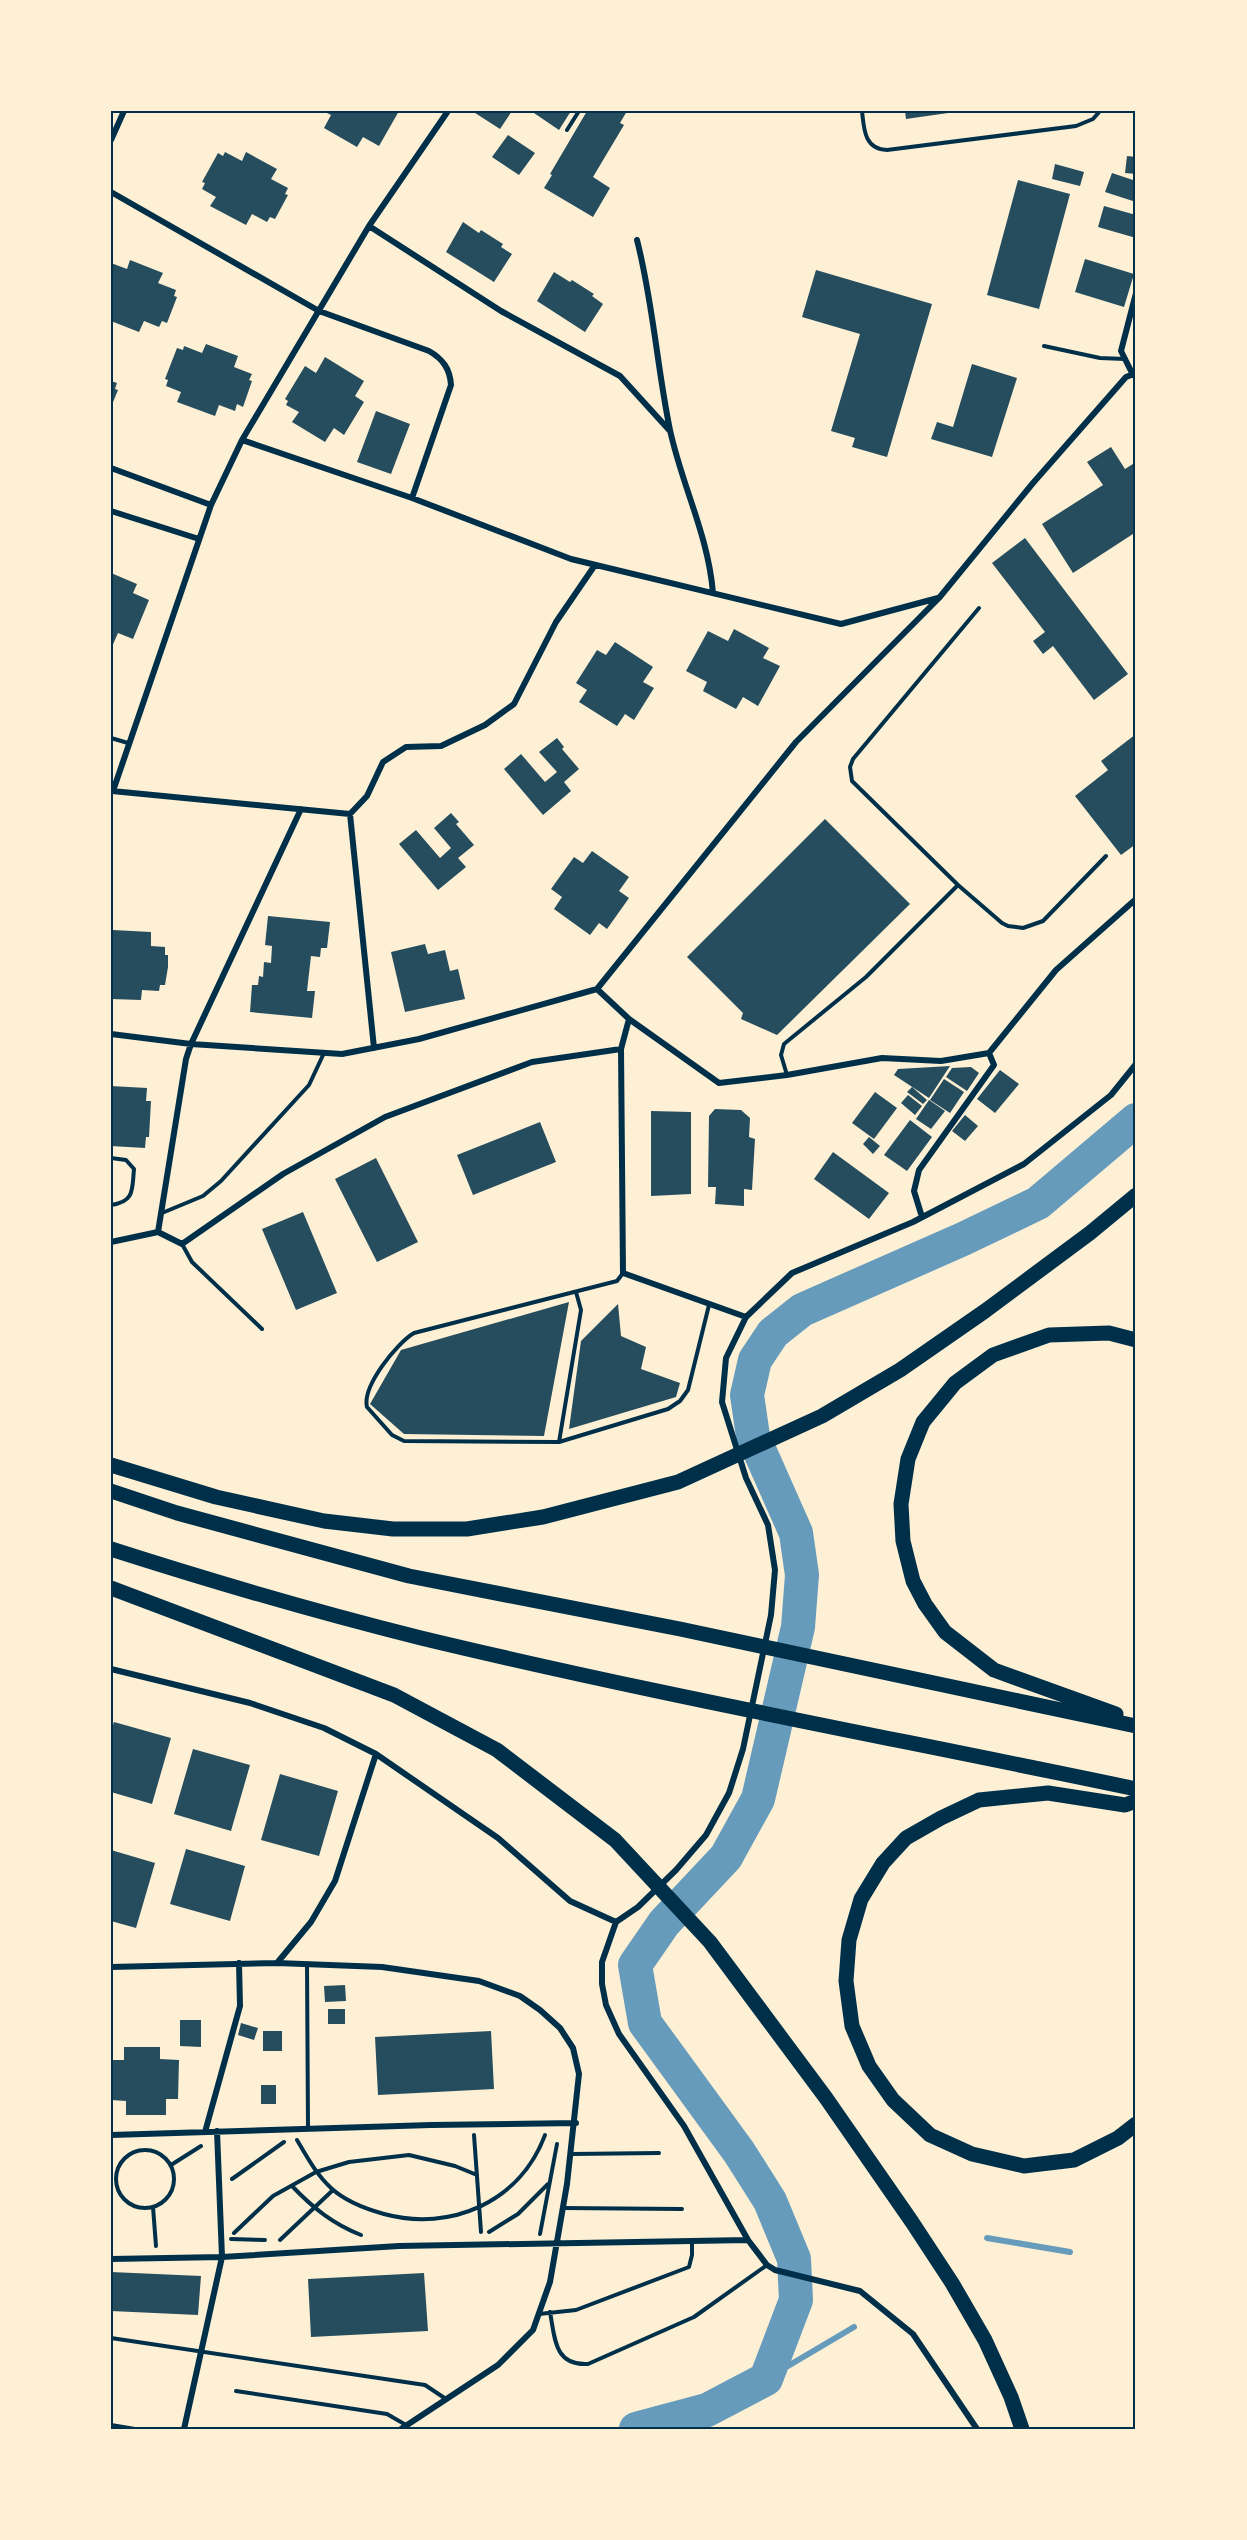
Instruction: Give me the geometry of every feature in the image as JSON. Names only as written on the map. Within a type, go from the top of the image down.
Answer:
[{"type":"highway","points":[[111,1465],[216,1497],[324,1521],[393,1529],[467,1529],[543,1517],[678,1482],[822,1416],[900,1370],[985,1311],[1090,1233],[1136,1195]]},
{"type":"highway","points":[[1136,1340],[1109,1333],[1049,1335],[993,1355],[955,1383],[923,1422],[908,1459],[901,1504],[903,1541],[913,1581],[925,1604],[945,1632],[994,1670],[1136,1721]]},
{"type":"highway","points":[[111,1491],[177,1513],[410,1576],[680,1629],[1136,1726]]},
{"type":"highway","points":[[111,1549],[226,1586],[421,1638],[668,1693],[1136,1789]]},
{"type":"highway","points":[[111,1588],[394,1695],[497,1750],[615,1840],[710,1942],[833,2108],[952,2283],[986,2340],[1011,2397],[1022,2429]]},
{"type":"highway","points":[[1136,1801],[1125,1805],[1048,1794],[979,1800],[906,1838],[883,1863],[861,1899],[849,1940],[846,1981],[852,2026],[869,2066],[893,2100],[930,2135],[972,2154],[1024,2166],[1074,2160],[1118,2138],[1136,2124]]},
{"type":"street","points":[[111,141],[124,111]]},
{"type":"street","points":[[350,814],[112,791],[211,505],[242,440],[369,226],[448,111]]},
{"type":"street","points":[[111,192],[319,311],[437,355],[448,369],[451,385],[411,498]]},
{"type":"street","points":[[369,226],[501,311],[620,376],[670,431]]},
{"type":"street","points":[[637,240],[644,269],[670,431],[710,563],[713,593]]},
{"type":"street","points":[[111,1034],[191,1044],[342,1054],[419,1039],[597,989],[796,742],[939,598],[1033,483],[1126,377],[1134,374],[1120,351],[1136,293]]},
{"type":"street","points":[[242,440],[411,498],[571,559],[841,624],[939,598]]},
{"type":"street","points":[[111,468],[211,505]]},
{"type":"street","points":[[111,511],[199,539]]},
{"type":"street","points":[[374,1048],[350,814],[367,796],[383,762],[406,747],[441,746],[485,725],[514,704],[556,622],[595,565]]},
{"type":"street","points":[[158,1232],[186,1059],[191,1044],[301,809]]},
{"type":"street","points":[[597,989],[629,1019],[719,1083],[787,1075],[882,1058],[941,1061],[988,1053],[1056,970],[1136,899]]},
{"type":"street","points":[[629,1019],[621,1049],[623,1273],[746,1317]]},
{"type":"street","points":[[111,1242],[158,1232],[182,1244],[283,1174],[385,1117],[532,1062],[621,1049]]},
{"type":"street","points":[[922,1217],[914,1191],[919,1170],[994,1065],[988,1053]]},
{"type":"street","points":[[977,2429],[913,2334],[860,2291],[776,2270],[767,2265],[748,2240],[684,2126],[620,2034],[606,2005],[602,1984],[602,1962],[616,1922],[638,1907],[676,1870],[706,1835],[729,1794],[743,1749],[771,1615],[775,1570],[768,1525],[746,1478],[722,1402],[726,1358],[746,1317],[792,1273],[922,1217],[1024,1164],[1111,1095],[1136,1064]]},
{"type":"street","points":[[111,1669],[250,1703],[324,1728],[376,1754],[498,1838],[570,1901],[616,1922]]},
{"type":"street","points":[[277,1963],[311,1922],[335,1881],[376,1754]]},
{"type":"street","points":[[205,2132],[240,2006],[239,1963]]},
{"type":"street","points":[[111,1967],[239,1963],[307,1964],[382,1967],[468,1980],[496,1986],[520,1996],[560,2028],[573,2048],[579,2074],[576,2123],[550,2282],[533,2330],[498,2365],[404,2427]]},
{"type":"street","points":[[111,2135],[217,2131],[307,2132],[474,2124],[576,2123]]},
{"type":"street","points":[[184,2429],[222,2257],[217,2131]]},
{"type":"street","points":[[111,2259],[222,2257],[399,2247],[558,2242],[748,2240]]},
{"type":"lane","points":[[567,130],[579,111]]},
{"type":"lane","points":[[862,111],[864,133],[868,142],[876,148],[886,150],[1076,126],[1093,119],[1100,111]]},
{"type":"lane","points":[[1044,346],[1100,358],[1125,359]]},
{"type":"lane","points":[[979,608],[853,759],[850,774],[856,786],[958,885],[1002,923],[1016,928],[1030,927],[1042,921],[1106,856]]},
{"type":"lane","points":[[111,738],[128,743]]},
{"type":"lane","points":[[787,1075],[781,1055],[784,1044],[866,977],[958,885]]},
{"type":"lane","points":[[161,1213],[203,1196],[221,1181],[309,1085],[324,1053]]},
{"type":"lane","points":[[111,1158],[126,1160],[134,1169],[130,1195],[122,1204],[111,1205]]},
{"type":"lane","points":[[182,1244],[192,1262],[262,1329]]},
{"type":"lane","points":[[623,1273],[617,1281],[414,1333],[398,1345],[366,1396],[370,1412],[392,1435],[404,1441],[559,1442],[668,1409],[680,1401],[688,1390],[710,1305]]},
{"type":"lane","points":[[559,1442],[581,1310],[576,1292]]},
{"type":"lane","points":[[307,1964],[307,2132]]},
{"type":"lane","points":[[571,2154],[659,2153]]},
{"type":"lane","points":[[563,2208],[682,2209]]},
{"type":"lane","points":[[538,2314],[576,2310],[689,2267],[692,2241]]},
{"type":"lane","points":[[550,2312],[560,2354],[571,2363],[588,2364],[694,2317],[767,2265]]},
{"type":"lane","points":[[111,2338],[425,2385],[446,2398]]},
{"type":"lane","points":[[236,2391],[387,2414],[404,2427]]},
{"type":"lane","points":[[111,2425],[135,2429]]},
{"type":"path","points":[[474,2124],[481,2238],[518,2214],[548,2183]]},
{"type":"path","points":[[307,2132],[295,2136],[316,2172],[333,2190],[369,2210],[398,2218],[428,2220],[457,2216],[480,2208],[496,2199],[514,2182],[539,2150],[547,2129]]},
{"type":"path","points":[[171,2165],[209,2140]]},
{"type":"path","points":[[539,2236],[558,2140]]},
{"type":"path","points":[[227,2173],[227,2185],[235,2175],[286,2141]]},
{"type":"path","points":[[137,2151],[157,2152],[171,2165],[174,2174],[172,2191],[168,2198],[153,2207],[145,2209],[128,2203],[113,2182],[121,2162],[137,2151]]},
{"type":"path","points":[[290,2240],[226,2239],[273,2196],[316,2172],[349,2162],[409,2155],[455,2166],[477,2175]]},
{"type":"path","points":[[292,2186],[313,2208],[341,2228],[367,2240],[355,2241]]},
{"type":"path","points":[[279,2240],[333,2190]]},
{"type":"path","points":[[153,2207],[156,2247]]},
{"type":"building","points":[[323,111],[399,111],[379,146],[363,137],[357,147],[324,128],[331,115]]},
{"type":"building","points":[[472,111],[512,111],[500,129]]},
{"type":"building","points":[[531,111],[571,111],[559,130]]},
{"type":"building","points":[[587,111],[627,111],[620,123],[624,125],[593,177],[610,188],[593,217],[544,188]]},
{"type":"building","points":[[905,111],[955,111],[955,112],[906,119]]},
{"type":"building","points":[[508,135],[535,153],[519,175],[492,157]]},
{"type":"building","points":[[225,152],[242,161],[246,152],[277,169],[271,179],[288,188],[285,194],[288,195],[275,219],[270,217],[267,222],[252,214],[246,225],[210,206],[216,197],[202,189],[205,183],[202,182],[218,153],[223,156]]},
{"type":"building","points":[[1127,156],[1136,157],[1136,174],[1125,173]]},
{"type":"building","points":[[1055,164],[1084,172],[1080,186],[1052,179]]},
{"type":"building","points":[[1112,173],[1136,181],[1136,202],[1105,192]]},
{"type":"building","points":[[1018,180],[1070,194],[1039,309],[987,295]]},
{"type":"building","points":[[1104,206],[1136,215],[1136,238],[1098,227]]},
{"type":"building","points":[[463,222],[479,233],[481,230],[503,244],[501,247],[512,254],[494,282],[446,252]]},
{"type":"building","points":[[1085,259],[1134,274],[1124,307],[1075,292]]},
{"type":"building","points":[[130,260],[163,273],[158,283],[176,290],[174,296],[177,297],[167,323],[162,321],[159,327],[144,321],[139,332],[111,321],[111,263],[127,269]]},
{"type":"building","points":[[816,270],[932,304],[887,457],[852,447],[855,438],[831,431],[860,334],[802,317]]},
{"type":"building","points":[[554,272],[594,294],[592,296],[603,304],[585,332],[537,301]]},
{"type":"building","points":[[206,344],[238,356],[234,367],[252,374],[249,380],[252,381],[243,407],[237,404],[235,411],[219,405],[215,416],[177,402],[181,392],[166,386],[168,380],[165,379],[177,348],[183,350],[184,346],[202,353]]},
{"type":"building","points":[[325,357],[364,381],[355,396],[364,402],[344,435],[334,428],[325,442],[292,422],[299,412],[286,405],[288,401],[285,399],[305,366],[316,373]]},
{"type":"building","points":[[972,364],[1017,378],[992,457],[931,439],[937,422],[953,427]]},
{"type":"building","points":[[111,381],[117,383],[115,389],[118,390],[111,407]]},
{"type":"building","points":[[376,411],[410,424],[391,474],[357,462]]},
{"type":"building","points":[[1111,447],[1125,469],[1136,462],[1136,532],[1073,573],[1042,524],[1103,485],[1087,462]]},
{"type":"building","points":[[1025,538],[1128,674],[1094,700],[1053,646],[1043,654],[1033,641],[1045,632],[992,563]]},
{"type":"building","points":[[111,573],[137,584],[133,593],[149,600],[133,639],[118,633],[111,649]]},
{"type":"building","points":[[734,629],[769,648],[763,658],[780,666],[758,706],[743,697],[736,709],[703,691],[707,682],[686,671],[708,631],[728,641]]},
{"type":"building","points":[[615,642],[653,667],[643,682],[654,688],[634,720],[625,714],[617,726],[579,702],[587,690],[576,683],[597,650],[606,655]]},
{"type":"building","points":[[1136,734],[1136,844],[1121,855],[1075,796],[1108,770],[1101,761]]},
{"type":"building","points":[[557,738],[564,747],[562,749],[579,769],[564,782],[571,791],[543,815],[504,769],[521,754],[545,782],[557,772],[539,752]]},
{"type":"building","points":[[451,813],[459,822],[456,824],[474,845],[458,858],[466,867],[438,890],[399,844],[416,830],[440,858],[451,848],[434,828]]},
{"type":"building","points":[[825,819],[910,904],[777,1035],[741,1019],[743,1013],[687,957]]},
{"type":"building","points":[[592,851],[629,877],[619,891],[629,898],[607,929],[599,923],[590,935],[554,909],[562,897],[551,889],[574,857],[583,863]]},
{"type":"building","points":[[268,916],[330,922],[327,948],[321,948],[320,957],[311,956],[307,991],[315,991],[312,1018],[250,1012],[252,985],[258,985],[259,976],[263,977],[264,962],[271,963],[272,946],[265,945]]},
{"type":"building","points":[[113,930],[151,932],[151,946],[165,947],[168,967],[165,985],[160,985],[159,991],[142,990],[141,1000],[111,999]]},
{"type":"building","points":[[425,944],[428,954],[445,950],[450,971],[458,969],[465,999],[405,1012],[391,952]]},
{"type":"building","points":[[950,1066],[929,1098],[894,1075],[898,1069]]},
{"type":"building","points":[[971,1067],[979,1073],[967,1091],[946,1077],[952,1068]]},
{"type":"building","points":[[1000,1070],[1019,1084],[995,1113],[977,1099]]},
{"type":"building","points":[[944,1079],[964,1092],[950,1113],[930,1100]]},
{"type":"building","points":[[111,1086],[147,1088],[146,1101],[151,1101],[149,1137],[146,1137],[145,1148],[111,1146]]},
{"type":"building","points":[[912,1087],[927,1100],[923,1104],[907,1092]]},
{"type":"building","points":[[875,1092],[897,1108],[874,1139],[852,1123]]},
{"type":"building","points":[[908,1095],[922,1106],[915,1115],[901,1103]]},
{"type":"building","points":[[929,1100],[945,1111],[931,1129],[916,1119]]},
{"type":"building","points":[[715,1109],[741,1110],[750,1118],[749,1137],[755,1139],[752,1190],[744,1189],[744,1206],[715,1204],[716,1187],[708,1187],[709,1116]]},
{"type":"building","points":[[651,1111],[691,1112],[691,1194],[651,1196]]},
{"type":"building","points":[[965,1115],[978,1126],[965,1141],[952,1131]]},
{"type":"building","points":[[910,1120],[932,1137],[907,1171],[884,1155]]},
{"type":"building","points":[[540,1122],[556,1162],[473,1195],[457,1155]]},
{"type":"building","points":[[869,1137],[880,1146],[873,1154],[863,1144]]},
{"type":"building","points":[[833,1152],[889,1193],[869,1219],[814,1179]]},
{"type":"building","points":[[376,1158],[418,1242],[377,1262],[335,1179]]},
{"type":"building","points":[[303,1212],[337,1293],[296,1310],[262,1229]]},
{"type":"building","points":[[569,1302],[544,1436],[404,1434],[370,1404],[401,1350]]},
{"type":"building","points":[[618,1304],[621,1336],[646,1347],[641,1369],[680,1383],[676,1397],[569,1429],[581,1341]]},
{"type":"building","points":[[114,1722],[171,1738],[152,1804],[111,1792],[111,1731]]},
{"type":"building","points":[[193,1749],[250,1765],[231,1831],[174,1814]]},
{"type":"building","points":[[280,1774],[338,1791],[319,1856],[261,1840]]},
{"type":"building","points":[[186,1849],[245,1866],[230,1921],[170,1904]]},
{"type":"building","points":[[111,1850],[155,1863],[136,1928],[111,1921]]},
{"type":"building","points":[[345,1985],[346,2001],[325,2002],[324,1986]]},
{"type":"building","points":[[328,2009],[345,2009],[345,2024],[328,2024]]},
{"type":"building","points":[[180,2020],[201,2020],[201,2047],[180,2046]]},
{"type":"building","points":[[241,2023],[258,2028],[254,2040],[238,2035]]},
{"type":"building","points":[[263,2031],[282,2031],[282,2051],[263,2051]]},
{"type":"building","points":[[491,2031],[494,2089],[378,2095],[375,2037]]},
{"type":"building","points":[[124,2047],[160,2047],[160,2059],[179,2060],[178,2099],[166,2099],[166,2115],[126,2115],[126,2101],[111,2100],[111,2060],[124,2060]]},
{"type":"building","points":[[261,2085],[276,2085],[276,2104],[261,2104]]},
{"type":"building","points":[[111,2272],[201,2276],[198,2315],[111,2311]]},
{"type":"building","points":[[424,2273],[428,2331],[311,2337],[308,2279]]},
{"type":"waterway","points":[[636,2429],[707,2410],[766,2379],[796,2300],[794,2259],[770,2201],[739,2152],[645,2023],[635,1965],[664,1923],[726,1857],[758,1799],[798,1627],[802,1575],[796,1533],[753,1436],[747,1395],[755,1360],[773,1333],[802,1310],[963,1239],[1038,1203],[1136,1120]]},
{"type":"waterway","points":[[987,2238],[1070,2252]]},
{"type":"waterway","points":[[766,2379],[854,2327]]}]
